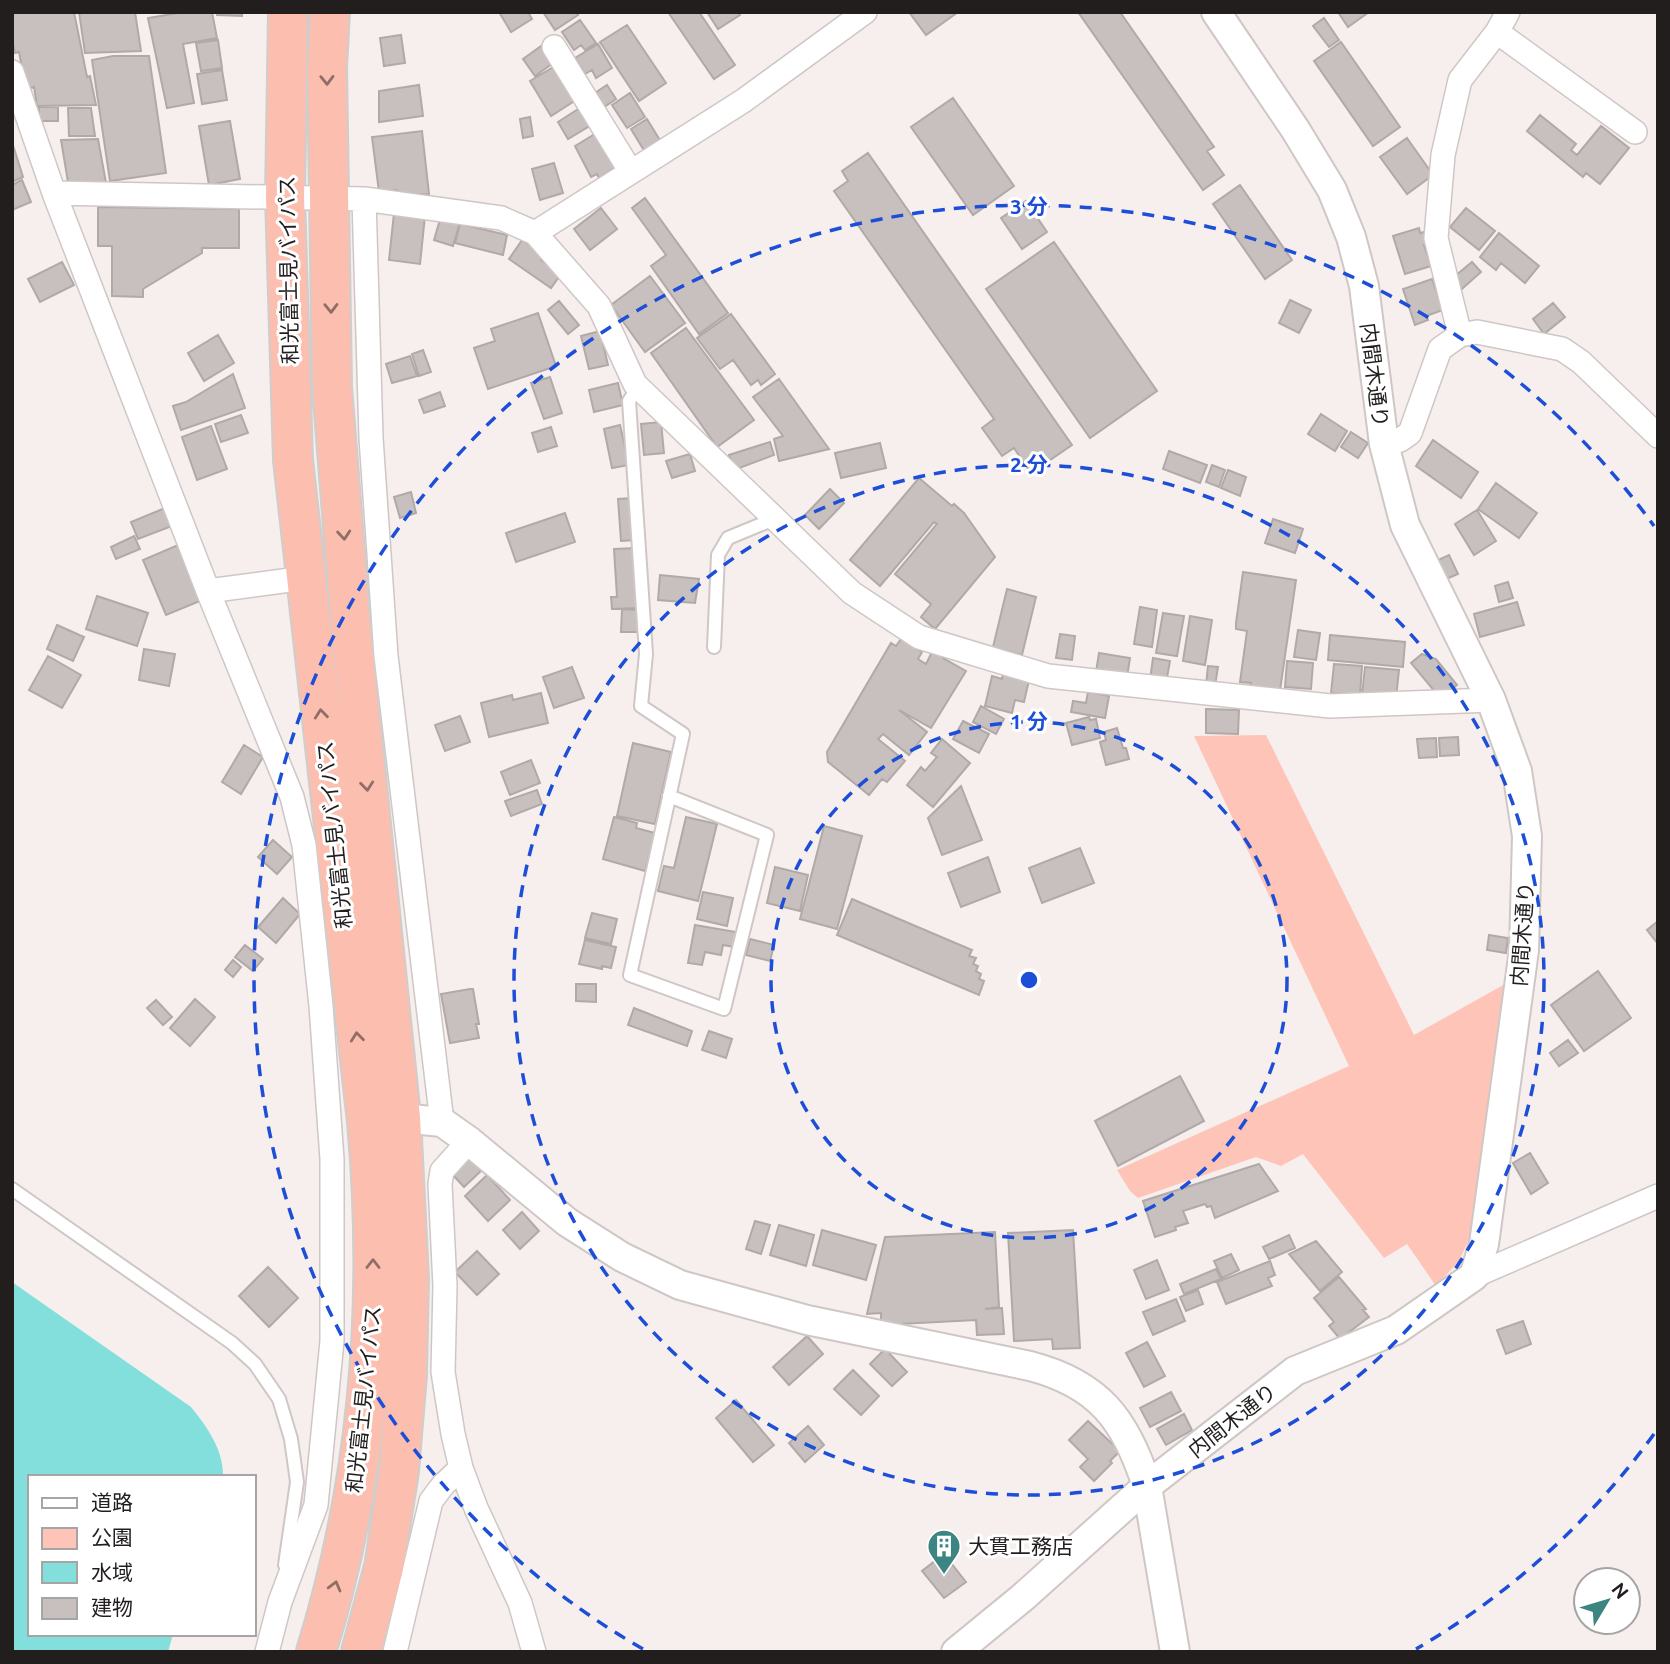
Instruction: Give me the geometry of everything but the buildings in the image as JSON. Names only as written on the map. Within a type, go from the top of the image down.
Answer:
[{"type":"highway","name":"和光富士見バイパス","points":[[288,12],[285,197],[293,460],[305,578],[409,1289],[405,1407],[390,1535],[361,1652]]},
{"type":"highway","name":"和光富士見バイパス","points":[[316,1652],[345,1542],[357,1479],[366,1404],[373,1258],[371,1168],[384,1120],[332,387],[347,199],[327,66],[330,12]]},
{"type":"street","points":[[535,233],[743,101],[865,12]]},
{"type":"street","name":"内間木通り","points":[[956,1652],[1022,1598],[1147,1486],[1295,1371],[1396,1330],[1474,1276],[1483,1244],[1524,950],[1527,836],[1517,771],[1491,700],[1405,525],[1384,444],[1364,286],[1351,237],[1332,190],[1320,169],[1216,12]]},
{"type":"street","points":[[1460,335],[1436,237],[1443,155],[1460,80],[1497,33],[1508,12]]},
{"type":"street","points":[[1497,33],[1635,132]]},
{"type":"street","points":[[554,47],[631,172]]},
{"type":"street","points":[[12,72],[54,194],[300,823],[321,1006],[332,1159],[332,1341],[316,1505],[280,1602],[267,1652]]},
{"type":"street","points":[[54,194],[347,199],[501,218],[535,233],[599,306],[638,387],[852,593],[919,637],[1048,676],[1330,706],[1491,700]]},
{"type":"street","points":[[347,199],[371,439],[386,656],[443,1122]]},
{"type":"street","points":[[1384,444],[1399,440],[1410,433],[1440,349],[1460,335],[1477,332],[1562,349],[1581,362],[1658,436]]},
{"type":"street","points":[[208,591],[305,578]]},
{"type":"street","points":[[384,1120],[443,1122],[567,1223],[622,1257],[680,1285],[796,1317],[1030,1366],[1074,1381],[1094,1394],[1119,1422],[1135,1450],[1147,1486],[1175,1652]]},
{"type":"street","points":[[469,1141],[442,1171],[440,1184],[445,1286],[443,1372],[461,1468],[476,1508],[520,1603],[534,1652]]},
{"type":"street","points":[[1474,1276],[1658,1196]]},
{"type":"street","points":[[395,1652],[431,1501],[461,1468]]},
{"type":"lane","points":[[638,387],[629,401],[646,654],[641,706],[683,734],[669,796],[630,975],[724,1009],[767,835],[669,796]]},
{"type":"lane","points":[[714,647],[718,555],[727,538],[774,519]]},
{"type":"lane","points":[[12,1189],[232,1343],[255,1364],[279,1399],[291,1439],[297,1482],[280,1602]]},
{"type":"green space","points":[[1266,735],[1414,1035],[1505,984],[1474,1228],[1459,1261],[1436,1286],[1407,1244],[1384,1258],[1303,1154],[1281,1166],[1256,1157],[1138,1198],[1130,1191],[1117,1170],[1349,1066],[1194,736]]},
{"type":"water","points":[[12,1282],[191,1407],[218,1448],[223,1475],[28,1475],[28,1636],[172,1636],[168,1652],[12,1652]]},
{"type":"place","name":"大貫工務店","points":[[944,1576]]}]
